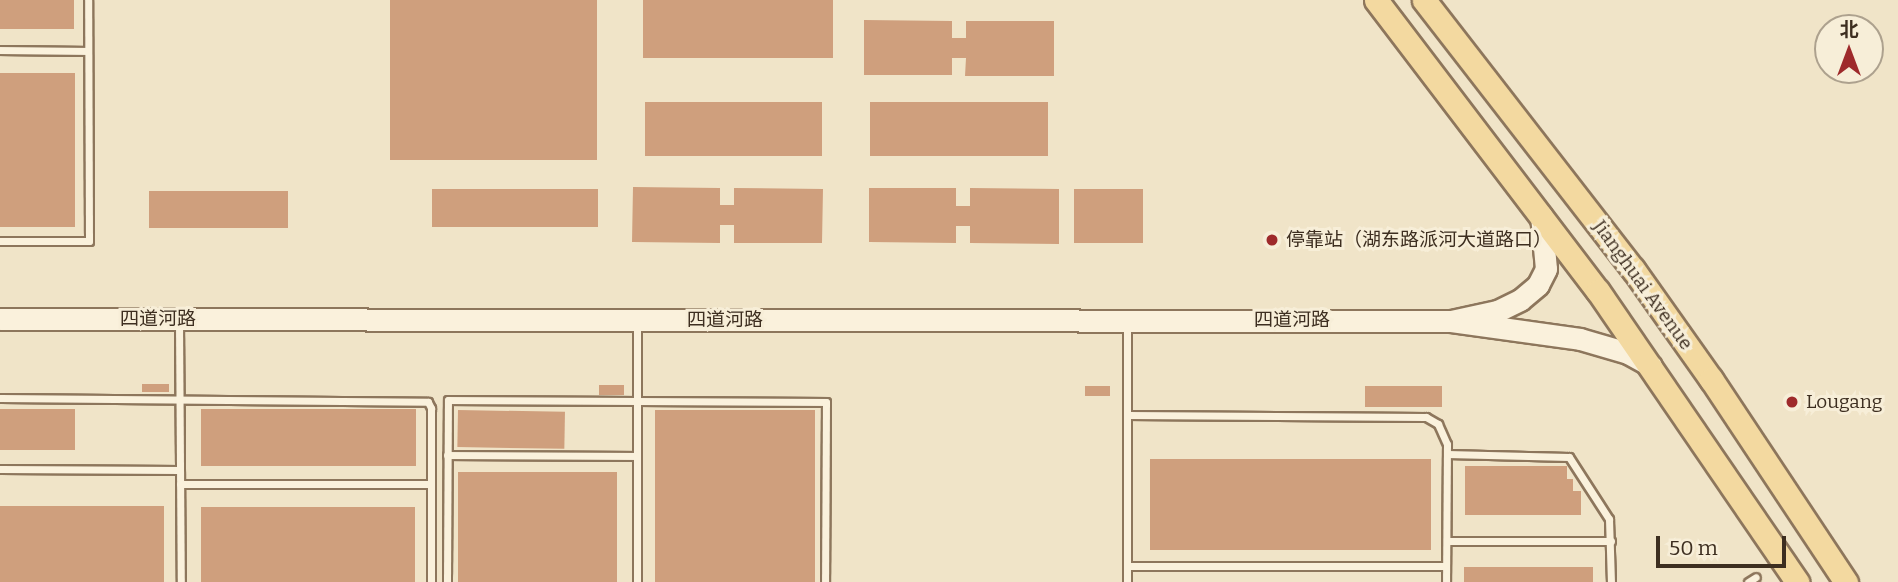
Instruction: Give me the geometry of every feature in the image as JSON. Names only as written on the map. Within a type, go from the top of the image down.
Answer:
[{"type":"main road","name":"Jianghuai Avenue","points":[[1376,0],[1541,215],[1651,366],[1797,582]]},
{"type":"main road","name":"Jianghuai Avenue","points":[[1424,0],[1633,269],[1711,379],[1846,582]]},
{"type":"street","points":[[1451,321],[1497,311],[1520,300],[1538,285],[1546,269],[1541,215]]},
{"type":"street","name":"四道河路","points":[[0,319],[1451,321]]},
{"type":"street","points":[[1451,321],[1580,339],[1628,353],[1651,366]]},
{"type":"lane","points":[[0,241],[89,241],[88,0]]},
{"type":"lane","points":[[0,50],[88,51]]},
{"type":"lane","points":[[179,319],[181,582]]},
{"type":"lane","points":[[637,582],[638,320]]},
{"type":"lane","points":[[1127,320],[1127,582]]},
{"type":"lane","points":[[0,398],[428,402],[431,582]]},
{"type":"lane","points":[[447,582],[448,400],[826,402],[825,582]]},
{"type":"lane","points":[[1127,415],[1426,417],[1438,424],[1444,433],[1447,454],[1446,582]]},
{"type":"lane","points":[[1447,454],[1569,457],[1609,519],[1611,582]]},
{"type":"lane","points":[[447,455],[637,456]]},
{"type":"lane","points":[[0,470],[180,470]]},
{"type":"lane","points":[[180,484],[431,484]]},
{"type":"lane","points":[[1447,541],[1611,541]]},
{"type":"lane","points":[[1127,566],[1446,566]]},
{"type":"lane","points":[[1748,582],[1756,576]]},
{"type":"building","points":[[0,0],[74,0],[74,29],[0,29]]},
{"type":"building","points":[[390,0],[597,0],[597,160],[390,160]]},
{"type":"building","points":[[643,0],[833,0],[833,58],[643,58]]},
{"type":"building","points":[[864,20],[952,21],[952,38],[966,38],[966,21],[1054,21],[1054,76],[965,76],[966,58],[952,58],[952,75],[864,75]]},
{"type":"building","points":[[0,73],[75,73],[75,227],[0,227]]},
{"type":"building","points":[[645,102],[822,102],[822,156],[645,156]]},
{"type":"building","points":[[870,102],[1048,102],[1048,156],[870,156]]},
{"type":"building","points":[[633,187],[720,188],[720,205],[734,205],[734,188],[823,189],[822,243],[734,243],[734,225],[720,225],[720,243],[632,242]]},
{"type":"building","points":[[869,188],[956,188],[956,206],[970,206],[970,188],[1059,189],[1059,244],[970,243],[970,226],[956,226],[956,243],[869,242]]},
{"type":"building","points":[[432,189],[598,189],[598,227],[432,227]]},
{"type":"building","points":[[1074,189],[1143,189],[1143,243],[1074,243]]},
{"type":"building","points":[[149,191],[288,191],[288,228],[149,228]]},
{"type":"building","points":[[142,384],[169,384],[169,392],[142,392]]},
{"type":"building","points":[[599,385],[624,385],[624,395],[599,395]]},
{"type":"building","points":[[1085,386],[1110,386],[1110,396],[1085,396]]},
{"type":"building","points":[[1365,386],[1442,386],[1442,407],[1365,407]]},
{"type":"building","points":[[0,409],[75,409],[75,450],[0,450]]},
{"type":"building","points":[[201,409],[416,409],[416,466],[201,466]]},
{"type":"building","points":[[458,410],[565,412],[564,449],[457,447]]},
{"type":"building","points":[[655,410],[815,410],[815,582],[655,582]]},
{"type":"building","points":[[1150,459],[1431,459],[1431,550],[1150,550]]},
{"type":"building","points":[[1465,466],[1567,466],[1567,479],[1573,479],[1573,491],[1581,491],[1581,515],[1465,515]]},
{"type":"building","points":[[458,472],[617,472],[617,582],[458,582]]},
{"type":"building","points":[[0,506],[164,506],[164,582],[0,582]]},
{"type":"building","points":[[201,507],[415,507],[415,582],[201,582]]},
{"type":"building","points":[[1464,567],[1593,567],[1593,582],[1464,582]]},
{"type":"place","name":"停靠站（湖东路派河大道路口）","points":[[1272,240]]},
{"type":"place","name":"Lougang","points":[[1792,402]]}]
